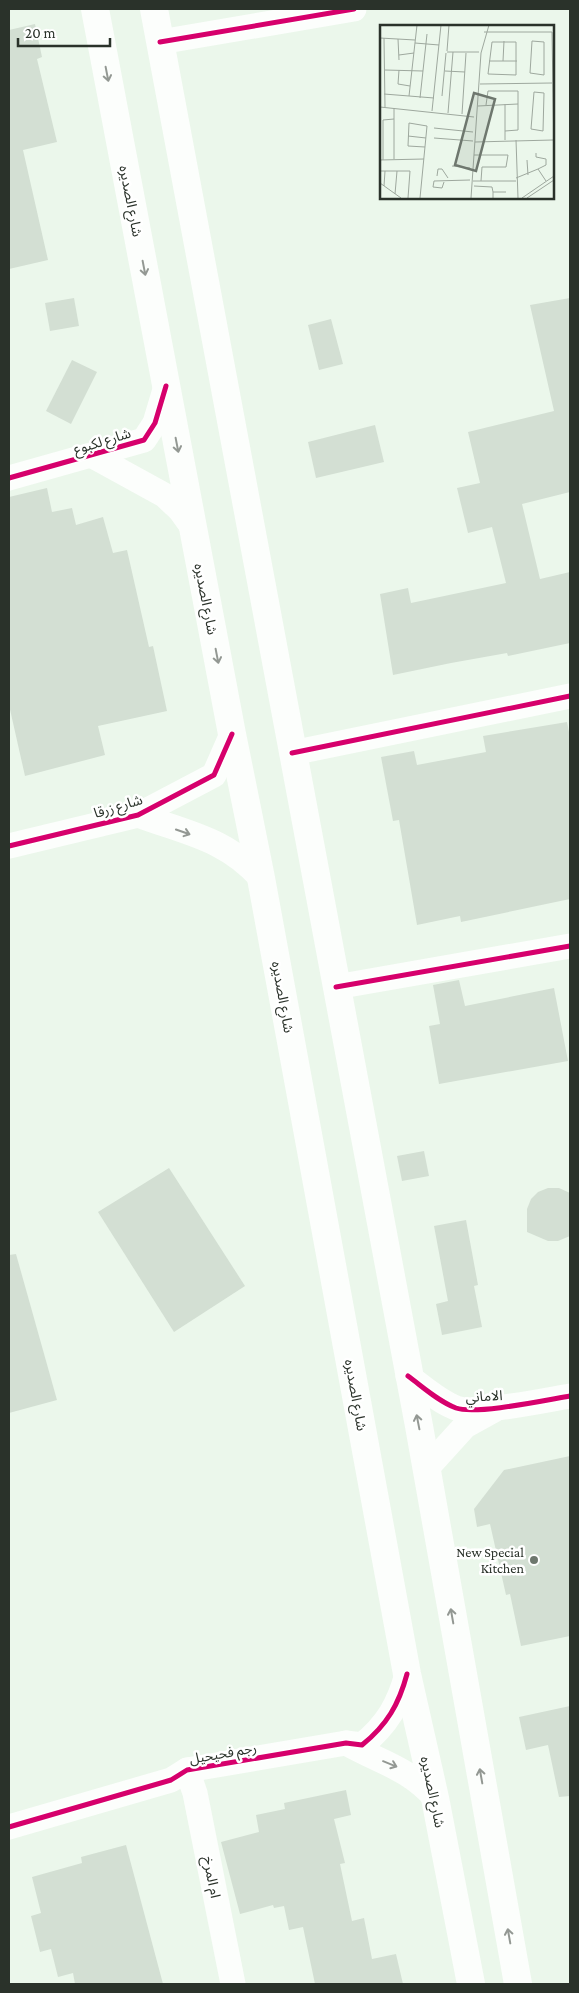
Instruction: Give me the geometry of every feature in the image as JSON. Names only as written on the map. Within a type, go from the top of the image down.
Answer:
[{"type":"main road","name":"شارع الصديره","points":[[95,9],[261,878],[407,1674],[435,1798],[471,1984]]},
{"type":"main road","points":[[154,9],[426,1469],[518,1984]]},
{"type":"street","points":[[160,42],[354,9]]},
{"type":"street","name":"شارع لكبوع","points":[[9,478],[93,456],[144,440],[155,423],[166,386]]},
{"type":"street","name":"شارع لكبوع","points":[[93,456],[164,495],[180,510],[193,528]]},
{"type":"street","points":[[292,753],[570,696]]},
{"type":"street","name":"شارع زرقا","points":[[9,846],[138,815],[214,775],[232,734]]},
{"type":"street","name":"شارع زرقا","points":[[138,815],[209,839],[228,849],[246,862],[261,878]]},
{"type":"street","points":[[336,987],[570,946]]},
{"type":"street","name":"الاماني","points":[[408,1376],[436,1398],[457,1408],[498,1407],[570,1396]]},
{"type":"street","name":"الاماني","points":[[426,1469],[464,1426],[498,1407]]},
{"type":"street","name":"رجم فحيحيل","points":[[9,1827],[171,1780],[187,1770],[346,1743],[362,1745],[376,1734],[396,1706],[407,1674]]},
{"type":"street","points":[[346,1743],[370,1757],[392,1764],[408,1773],[423,1784],[435,1798]]},
{"type":"street","name":"ام المرخ","points":[[187,1770],[195,1793],[233,1984]]},
{"type":"building","points":[[35,24],[42,57],[37,59],[57,142],[23,150],[48,260],[9,269],[9,30]]},
{"type":"building","points":[[74,298],[79,326],[50,331],[45,303]]},
{"type":"building","points":[[570,298],[570,492],[522,504],[540,579],[570,572],[570,643],[508,656],[507,653],[393,675],[380,594],[408,588],[411,603],[506,583],[492,527],[468,533],[457,488],[480,483],[468,432],[554,411],[530,305]]},
{"type":"building","points":[[331,319],[343,364],[319,370],[308,325]]},
{"type":"building","points":[[72,360],[97,372],[71,424],[46,411]]},
{"type":"building","points":[[375,425],[384,462],[316,478],[308,442]]},
{"type":"building","points":[[47,488],[52,512],[72,508],[76,525],[103,517],[113,553],[127,550],[149,647],[153,646],[167,711],[98,726],[105,755],[25,776],[9,705],[9,497]]},
{"type":"building","points":[[567,722],[570,737],[570,899],[461,922],[460,916],[417,925],[399,820],[393,821],[381,757],[414,751],[417,765],[486,752],[483,736]]},
{"type":"building","points":[[459,980],[465,1006],[554,988],[568,1061],[439,1084],[429,1026],[440,1024],[433,985]]},
{"type":"building","points":[[424,1151],[429,1176],[402,1181],[397,1156]]},
{"type":"building","points":[[169,1168],[245,1286],[174,1332],[98,1212]]},
{"type":"building","points":[[548,1188],[559,1188],[570,1193],[570,1236],[558,1241],[548,1241],[527,1232],[527,1209],[531,1199],[538,1192]]},
{"type":"building","points":[[466,1220],[478,1285],[474,1286],[482,1327],[442,1335],[436,1304],[448,1301],[434,1226]]},
{"type":"building","points":[[16,1254],[57,1400],[9,1413],[9,1255]]},
{"type":"building","points":[[570,1456],[570,1636],[521,1646],[510,1594],[506,1595],[490,1524],[477,1527],[474,1509],[504,1470]]},
{"type":"building","points":[[570,1706],[570,1796],[559,1797],[548,1745],[526,1750],[519,1717]]},
{"type":"building","points":[[346,1790],[351,1815],[334,1819],[345,1863],[340,1864],[352,1921],[364,1918],[372,1959],[396,1954],[403,1984],[315,1984],[303,1927],[289,1930],[284,1906],[274,1908],[273,1905],[240,1914],[221,1842],[259,1832],[256,1815],[285,1809],[284,1803]]},
{"type":"building","points":[[126,1845],[163,1984],[75,1984],[73,1973],[58,1977],[51,1949],[40,1952],[31,1916],[41,1913],[32,1877],[82,1863],[81,1857]]},
{"type":"cycle path","points":[[160,42],[354,9]]},
{"type":"cycle path","points":[[9,478],[144,440],[155,423],[166,386]]},
{"type":"cycle path","points":[[292,753],[570,696]]},
{"type":"cycle path","points":[[9,846],[138,815],[214,775],[232,734]]},
{"type":"cycle path","points":[[336,987],[570,946]]},
{"type":"cycle path","points":[[408,1376],[443,1402],[466,1410],[512,1406],[570,1396]]},
{"type":"cycle path","points":[[9,1827],[171,1780],[187,1770],[346,1743],[362,1745],[378,1730],[391,1713],[407,1674]]},
{"type":"place","name":"New Special Kitchen","points":[[534,1560]]}]
